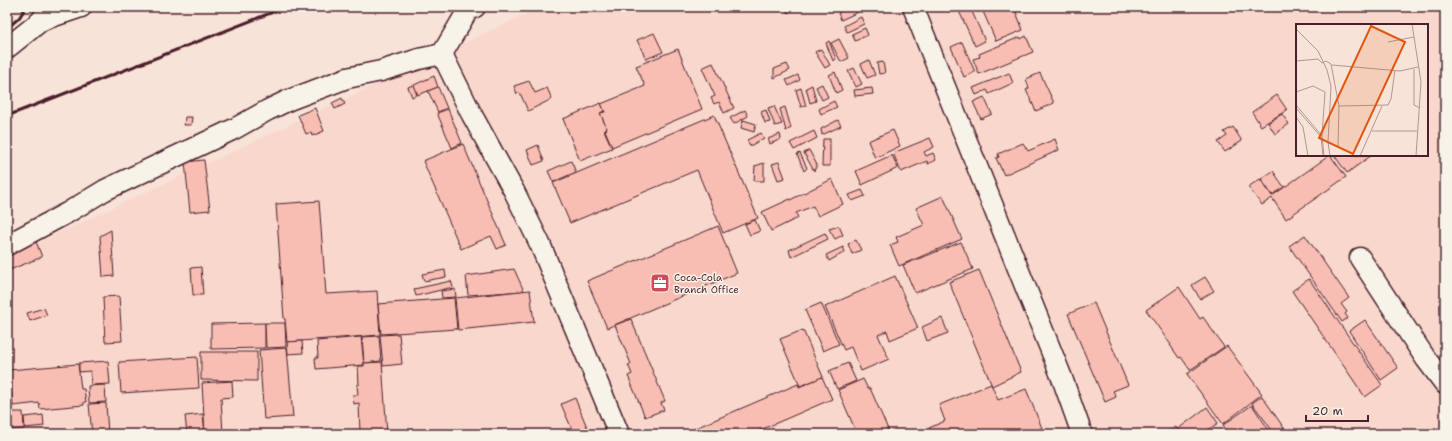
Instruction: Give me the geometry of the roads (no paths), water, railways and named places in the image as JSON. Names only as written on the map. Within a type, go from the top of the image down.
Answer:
[{"type":"street","points":[[7,48],[45,14],[81,7]]},
{"type":"street","points":[[7,245],[68,214],[105,190],[234,129],[289,100],[347,78],[381,71],[419,59],[442,54],[468,10],[475,7]]},
{"type":"street","points":[[913,7],[1062,378],[1082,434]]},
{"type":"street","points":[[442,54],[472,115],[514,190],[540,244],[619,434]]},
{"type":"street","points":[[1360,258],[1426,359],[1445,384]]},
{"type":"railway","points":[[7,28],[19,18],[26,7]]},
{"type":"railway","points":[[7,116],[286,7]]},
{"type":"place","name":"Coca-Cola Branch Office","points":[[660,283]]}]
